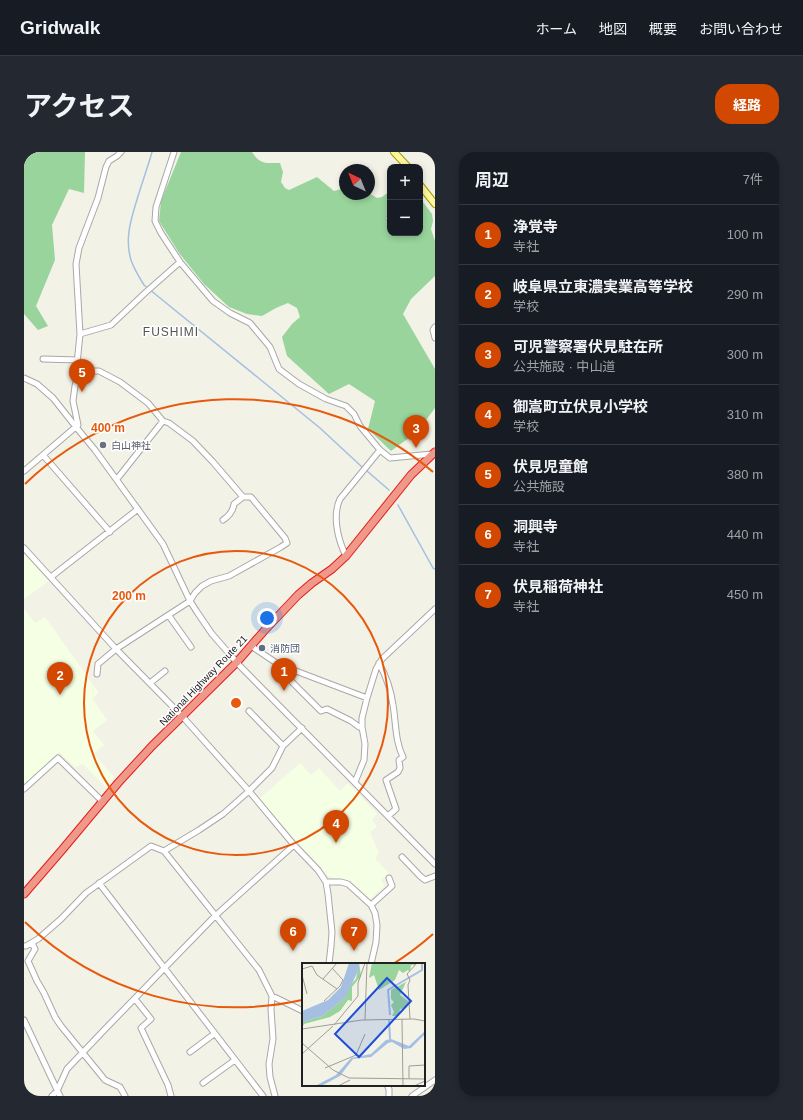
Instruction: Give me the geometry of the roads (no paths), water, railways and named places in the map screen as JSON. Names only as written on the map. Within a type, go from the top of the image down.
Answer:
[{"type":"highway","name":"National Highway Route 21","points":[[24,894],[118,783],[152,746],[237,662],[298,595],[332,569],[346,556],[411,475],[433,453]]},
{"type":"main road","points":[[394,152],[405,164]]},
{"type":"main road","points":[[423,191],[435,204]]},
{"type":"street","points":[[24,471],[78,425],[73,401],[73,394],[79,371],[77,364],[80,334],[76,264],[79,248],[98,198],[106,166],[109,161],[121,152]]},
{"type":"street","points":[[174,152],[156,207],[155,221],[180,262],[213,301],[230,313],[250,323],[270,347],[279,369],[299,384],[326,400],[346,406],[354,414],[360,426],[380,450],[390,458],[433,453]]},
{"type":"street","points":[[80,334],[111,325],[180,262]]},
{"type":"street","points":[[435,327],[433,330],[435,338]]},
{"type":"street","points":[[43,359],[78,360]]},
{"type":"street","points":[[79,371],[99,371],[120,382],[148,402],[163,421],[169,423],[194,441],[242,497]]},
{"type":"street","points":[[24,378],[37,384],[53,398],[117,479],[163,544],[190,601],[212,634],[237,662],[435,864]]},
{"type":"street","points":[[117,479],[163,421]]},
{"type":"street","points":[[346,556],[339,536],[337,523],[338,504],[340,499],[380,450]]},
{"type":"street","points":[[43,455],[110,532]]},
{"type":"street","points":[[97,674],[98,664],[116,649],[190,601],[202,586],[211,581],[229,576],[281,548],[287,543],[285,538],[251,497],[242,497],[234,504],[228,517],[223,520]]},
{"type":"street","points":[[51,577],[138,509]]},
{"type":"street","points":[[24,548],[116,649],[182,716],[249,791],[294,845],[318,870],[326,882],[328,894],[332,932],[329,963]]},
{"type":"street","points":[[355,782],[364,760],[365,744],[362,718],[366,698],[376,669],[382,659],[435,609]]},
{"type":"street","points":[[169,616],[191,647]]},
{"type":"street","points":[[251,646],[293,674],[296,671],[366,698]]},
{"type":"street","points":[[379,663],[386,677],[393,703],[398,748],[403,757],[399,760],[400,768],[398,772],[386,780],[396,808],[388,816]]},
{"type":"street","points":[[285,669],[283,673],[321,711],[327,709],[351,721],[359,727],[362,727]]},
{"type":"street","points":[[150,683],[165,671]]},
{"type":"street","points":[[249,712],[283,746]]},
{"type":"street","points":[[164,851],[223,814],[249,791],[272,768],[283,746],[302,728]]},
{"type":"street","points":[[24,789],[58,758],[103,802]]},
{"type":"street","points":[[58,1094],[67,1069],[82,1052],[215,916],[294,845]]},
{"type":"street","points":[[24,946],[38,939],[61,919],[86,893],[151,846],[164,851],[259,970],[272,996],[271,1009],[273,1039],[270,1077],[275,1096]]},
{"type":"street","points":[[402,857],[420,876],[426,880],[435,876]]},
{"type":"street","points":[[371,906],[392,886],[389,878]]},
{"type":"street","points":[[326,882],[341,882],[348,884],[371,906],[375,913],[378,925],[371,963]]},
{"type":"street","points":[[99,883],[263,1096]]},
{"type":"street","points":[[32,943],[35,949],[28,961],[55,1017],[105,1080],[120,1087],[125,1096]]},
{"type":"street","points":[[272,996],[302,1011]]},
{"type":"street","points":[[135,999],[151,1019],[141,1028],[168,1085],[171,1096]]},
{"type":"street","points":[[24,1020],[58,1094]]},
{"type":"street","points":[[190,1052],[214,1034]]},
{"type":"street","points":[[203,1083],[235,1060]]},
{"type":"street","points":[[412,1096],[435,1080]]},
{"type":"street","points":[[388,1086],[389,1096]]},
{"type":"street","points":[[52,1096],[58,1094]]},
{"type":"waterway","points":[[152,152],[134,210],[128,243],[131,260],[144,285],[320,428],[362,467]]},
{"type":"waterway","points":[[367,471],[389,490]]},
{"type":"waterway","points":[[398,505],[433,568],[435,569]]},
{"type":"place","name":"伏見児童館","points":[[82,392]]},
{"type":"place","name":"白山神社","points":[[103,445]]},
{"type":"place","name":"可児警察署伏見駐在所","points":[[416,448]]},
{"type":"place","name":"消防団","points":[[262,648]]},
{"type":"place","name":"浄覚寺","points":[[284,691]]},
{"type":"place","name":"岐阜県立東濃実業高等学校","points":[[60,695]]},
{"type":"place","name":"御嵩町立伏見小学校","points":[[336,843]]},
{"type":"place","name":"洞興寺","points":[[293,951]]},
{"type":"place","name":"伏見稲荷神社","points":[[354,951]]},
{"type":"district","name":"FUSHIMI","points":[[171,332]]}]
